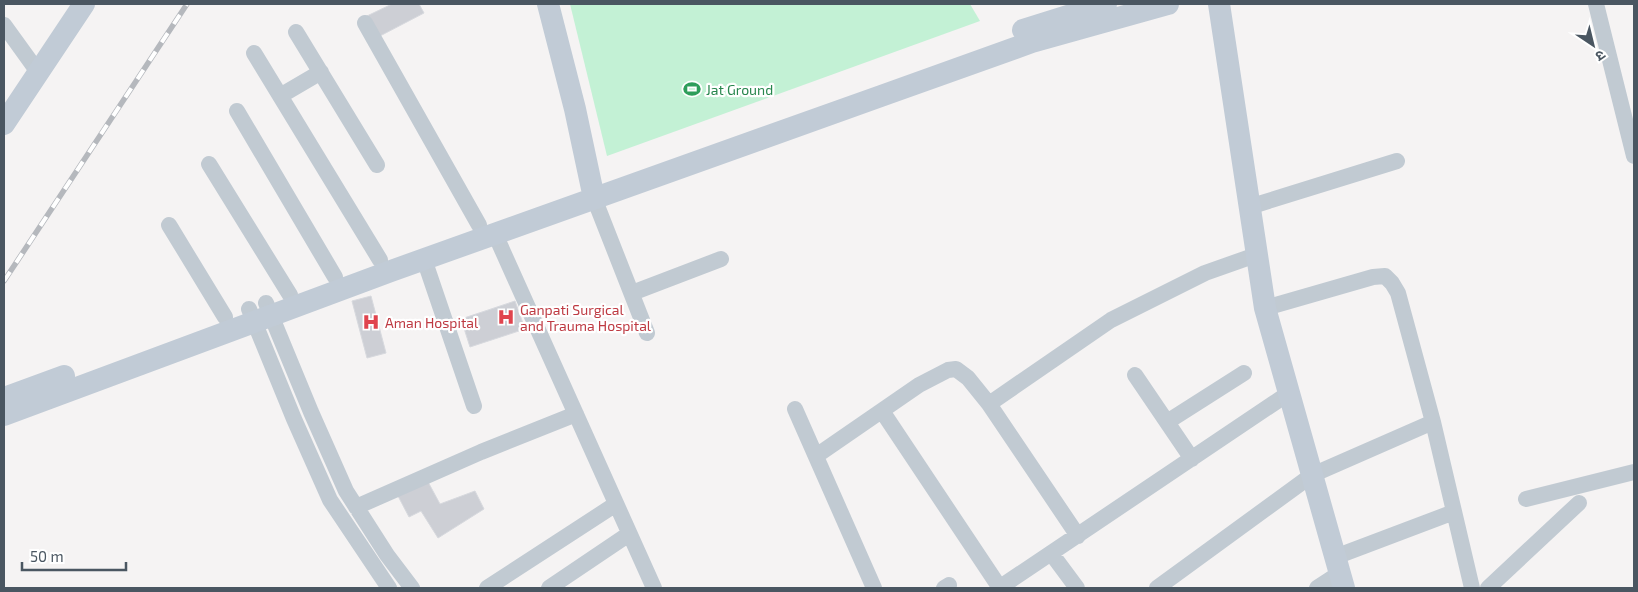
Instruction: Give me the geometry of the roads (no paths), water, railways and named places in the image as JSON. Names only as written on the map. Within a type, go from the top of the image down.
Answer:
[{"type":"main road","points":[[4,124],[84,4]]},
{"type":"main road","points":[[548,4],[576,109],[593,191]]},
{"type":"main road","points":[[4,398],[225,317],[260,312],[290,295],[380,260],[487,229],[762,131],[1032,42],[1083,14],[1106,4]]},
{"type":"main road","points":[[1083,14],[1168,4]]},
{"type":"main road","points":[[1219,4],[1265,308],[1340,573]]},
{"type":"main road","points":[[4,415],[260,312],[424,259],[487,229]]},
{"type":"street","points":[[1596,4],[1634,156]]},
{"type":"street","points":[[365,23],[487,229],[576,414],[654,588]]},
{"type":"street","points":[[4,25],[38,72]]},
{"type":"street","points":[[296,32],[377,165]]},
{"type":"street","points":[[254,53],[380,260]]},
{"type":"street","points":[[280,96],[320,72]]},
{"type":"street","points":[[237,111],[335,277]]},
{"type":"street","points":[[1249,207],[1397,161]]},
{"type":"street","points":[[209,164],[290,295]]},
{"type":"street","points":[[593,191],[647,334]]},
{"type":"street","points":[[170,225],[225,317]]},
{"type":"street","points":[[989,404],[1111,320],[1205,273],[1256,255]]},
{"type":"street","points":[[424,259],[474,406]]},
{"type":"street","points":[[632,293],[721,259]]},
{"type":"street","points":[[1265,308],[1372,277],[1385,276],[1392,283],[1398,293],[1433,422],[1472,588]]},
{"type":"street","points":[[260,312],[346,491],[387,555],[412,588]]},
{"type":"street","points":[[260,312],[294,419],[330,500],[389,588]]},
{"type":"street","points":[[816,456],[919,386],[948,370],[956,369],[968,378],[989,404],[1078,536]]},
{"type":"street","points":[[1167,422],[1244,373]]},
{"type":"street","points":[[1135,374],[1192,458]]},
{"type":"street","points":[[882,411],[996,582],[1000,584],[1013,584],[1051,553],[1289,393]]},
{"type":"street","points":[[795,409],[874,588]]},
{"type":"street","points":[[356,507],[481,452],[576,414]]},
{"type":"street","points":[[1157,588],[1312,475],[1433,422]]},
{"type":"street","points":[[1526,499],[1634,472]]},
{"type":"street","points":[[1495,585],[1578,503]]},
{"type":"street","points":[[487,588],[616,504]]},
{"type":"street","points":[[1317,588],[1340,573],[1454,512]]},
{"type":"street","points":[[549,588],[629,534]]},
{"type":"street","points":[[1051,553],[1077,588]]},
{"type":"railway","points":[[4,281],[187,4]]},
{"type":"place","name":"Jat Ground","points":[[692,89]]},
{"type":"place","name":"Ganpati Surgical and Trauma Hospital","points":[[506,317]]},
{"type":"place","name":"Aman Hospital","points":[[371,322]]}]
